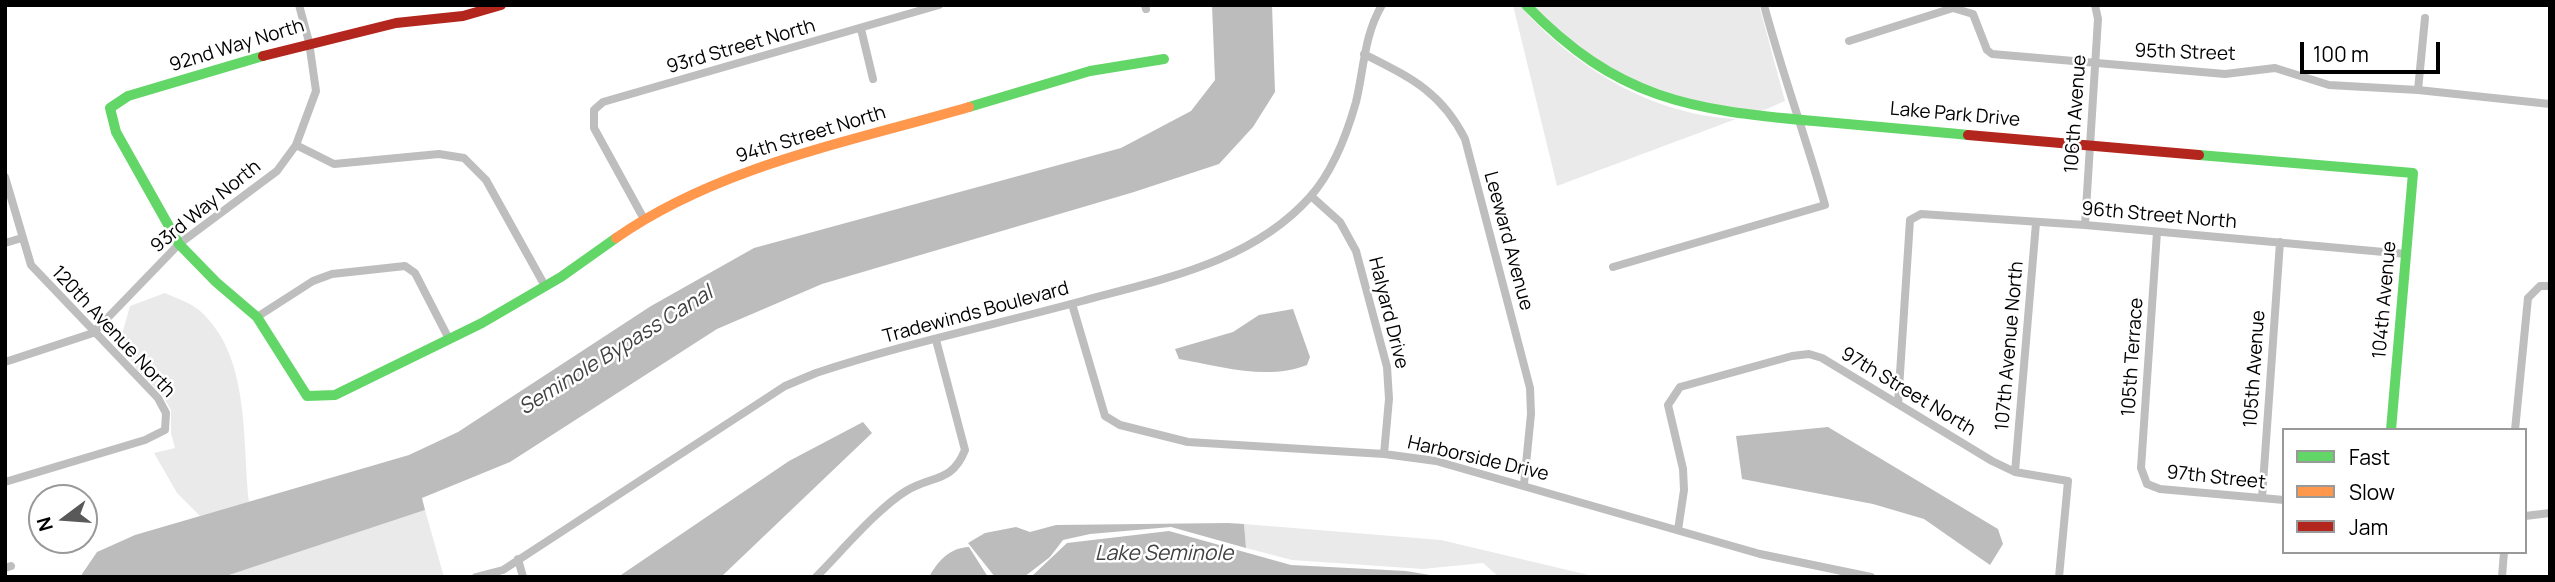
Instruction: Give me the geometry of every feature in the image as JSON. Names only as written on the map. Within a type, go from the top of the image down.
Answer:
[{"type":"street","name":"93rd Way North","points":[[5,362],[93,333],[179,244],[277,171],[296,145],[316,91],[310,42],[299,5]]},
{"type":"street","name":"92nd Way North","points":[[179,244],[117,132],[110,108],[128,96],[310,42],[396,23],[463,16],[501,5]]},
{"type":"street","name":"93rd Street North","points":[[643,219],[594,128],[594,110],[603,102],[939,5]]},
{"type":"street","name":"Tradewinds Boulevard","points":[[476,577],[503,570],[785,386],[838,365],[1072,304],[1231,256],[1265,235],[1311,196],[1342,144],[1356,102],[1364,54],[1382,5]]},
{"type":"street","name":"Lake Park Drive","points":[[1526,5],[1547,29],[1580,55],[1619,80],[1689,108],[2413,173]]},
{"type":"street","points":[[1613,267],[1825,205],[1764,5]]},
{"type":"street","name":"106th Avenue","points":[[2085,225],[2096,65],[2098,19],[2095,5]]},
{"type":"street","name":"95th Street","points":[[1849,41],[1952,8],[1973,14],[1987,50],[1992,54],[2225,74],[2275,68],[2329,85],[2418,90],[2550,104]]},
{"type":"street","points":[[2418,90],[2425,18]]},
{"type":"street","points":[[861,29],[873,79]]},
{"type":"street","name":"Leeward Avenue","points":[[1364,54],[1424,85],[1458,126],[1465,139],[1530,388],[1531,414],[1524,484]]},
{"type":"street","name":"94th Street North","points":[[257,317],[307,396],[335,395],[449,340],[545,286],[643,219],[738,175],[943,112],[1090,71],[1164,59]]},
{"type":"street","points":[[296,145],[334,164],[439,154],[464,159],[486,180],[545,286]]},
{"type":"street","name":"104th Avenue","points":[[2391,428],[2413,173]]},
{"type":"street","name":"120th Avenue North","points":[[5,177],[32,265],[93,333],[158,398],[166,413],[165,430],[145,440],[5,482]]},
{"type":"street","name":"Halyard Drive","points":[[1311,196],[1340,222],[1356,251],[1387,367],[1390,399],[1384,454]]},
{"type":"street","name":"96th Street North","points":[[1898,404],[1910,220],[1922,214],[2085,225],[2406,254]]},
{"type":"street","name":"107th Avenue North","points":[[2015,472],[2036,223]]},
{"type":"street","name":"105th Terrace","points":[[2147,484],[2141,468],[2157,232]]},
{"type":"street","points":[[5,243],[22,238]]},
{"type":"street","name":"105th Avenue","points":[[2262,498],[2280,242]]},
{"type":"street","points":[[179,244],[216,282],[257,317],[323,278],[405,266],[415,273],[449,340]]},
{"type":"street","points":[[2515,428],[2528,298],[2540,286],[2550,286]]},
{"type":"street","name":"Harborside Drive","points":[[1072,304],[1105,416],[1111,421],[1188,442],[1384,454],[1436,461],[1524,484],[1760,554],[1871,577]]},
{"type":"street","points":[[816,577],[892,501],[908,490],[950,473],[960,464],[965,450],[936,340]]},
{"type":"street","name":"97th Street North","points":[[1678,530],[1684,490],[1683,469],[1668,405],[1680,387],[1792,356],[1809,354],[1822,358],[1992,461],[2015,472],[2068,481],[2059,577]]},
{"type":"street","name":"97th Street","points":[[2147,484],[2160,489],[2282,500]]},
{"type":"street","points":[[2527,516],[2550,513]]},
{"type":"street","points":[[2502,577],[2504,554]]},
{"type":"street","points":[[518,559],[523,577]]},
{"type":"shaded area","points":[[1513,5],[1519,5],[1564,48],[1616,84],[1644,98],[1674,108],[1736,119],[1557,186]]},
{"type":"shaded area","points":[[1533,5],[1759,5],[1785,101],[1756,112],[1696,103],[1669,95],[1595,59],[1552,25]]},
{"type":"shaded area","points":[[165,293],[195,307],[216,329],[228,350],[241,400],[249,502],[200,516],[177,493],[154,453],[175,448],[171,433],[171,410],[163,396],[137,370],[120,341],[130,306]]},
{"type":"shaded area","points":[[425,510],[444,577],[223,577]]},
{"type":"shaded area","points":[[1244,524],[1441,540],[1597,577],[1499,577],[1483,563],[1423,569],[1292,560],[1246,548]]},
{"type":"water","name":"Seminole Bypass Canal","points":[[1212,5],[1272,5],[1275,92],[1253,127],[1219,164],[1134,192],[822,284],[717,329],[510,462],[422,498],[425,510],[223,577],[80,577],[98,552],[135,535],[409,455],[458,432],[651,306],[754,248],[1121,148],[1191,111],[1215,80]]},
{"type":"water","points":[[1293,309],[1310,357],[1307,365],[1276,372],[1243,371],[1179,359],[1175,349],[1233,332],[1259,315]]},
{"type":"water","points":[[863,422],[872,433],[721,577],[618,577],[789,461]]},
{"type":"water","points":[[1828,427],[1998,529],[2003,544],[1990,565],[1924,519],[1873,504],[1742,479],[1736,436]]},
{"type":"water","points":[[1244,524],[1246,548],[1171,527],[1090,534],[1063,540],[1050,557],[1024,577],[995,577],[968,543],[985,533],[1016,527],[1030,532],[1056,525]]},
{"type":"water","name":"Lake Seminole","points":[[1169,531],[1291,565],[1406,571],[1442,577],[1031,577],[1067,543]]},
{"type":"water","points":[[969,547],[988,577],[929,577],[945,556]]},
{"type":"traffic: fast","points":[[1526,5],[1559,37],[1592,61],[1624,80],[1657,94],[1692,104],[1769,117],[1968,135]]},
{"type":"traffic: fast","points":[[263,56],[128,96],[110,108],[116,132],[179,244],[216,282],[257,317],[307,396],[335,395],[482,323],[561,277],[616,238]]},
{"type":"traffic: fast","points":[[969,107],[1090,71],[1164,59]]},
{"type":"traffic: fast","points":[[2199,155],[2413,173],[2391,428]]},
{"type":"traffic: slow","points":[[616,238],[656,213],[742,174],[832,145],[969,107]]},
{"type":"traffic: jam","points":[[263,56],[396,23],[463,16],[501,5]]},
{"type":"traffic: jam","points":[[1968,135],[2199,155]]}]
